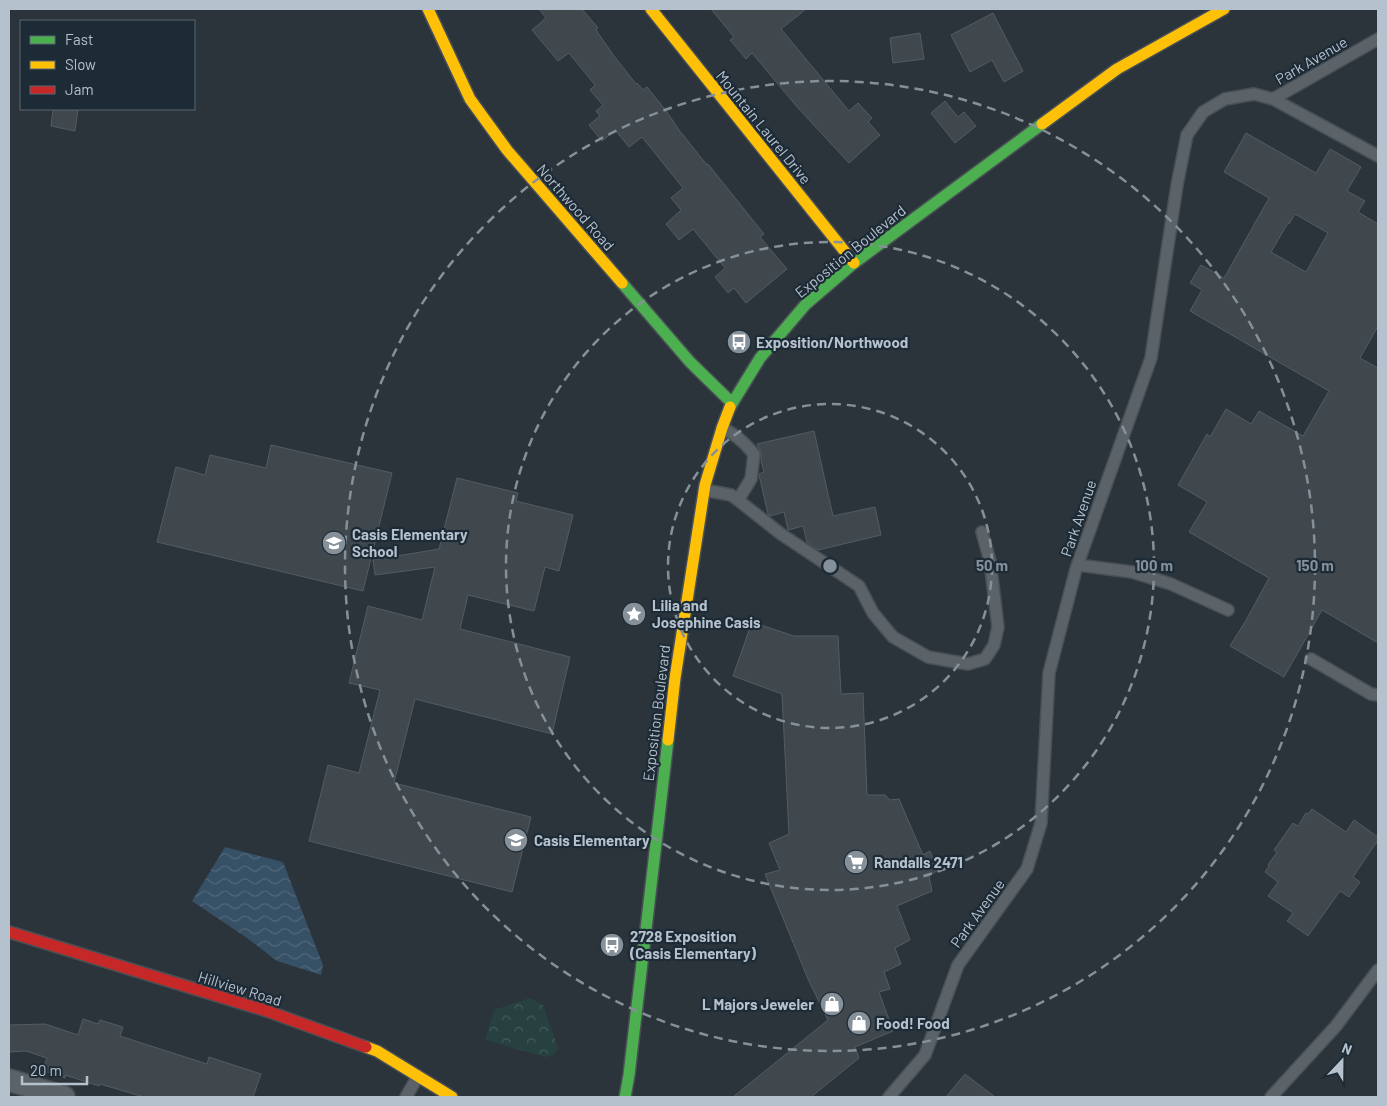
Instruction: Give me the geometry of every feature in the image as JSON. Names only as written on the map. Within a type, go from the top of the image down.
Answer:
[{"type":"street","name":"Northwood Road","points":[[428,9],[470,99],[507,150],[690,362],[732,403]]},
{"type":"street","name":"Mountain Laurel Drive","points":[[651,9],[854,263]]},
{"type":"street","name":"Exposition Boulevard","points":[[624,1097],[629,1075],[675,678],[693,556],[704,490],[722,428],[732,403],[760,358],[806,304],[854,263],[1117,69],[1209,12]]},
{"type":"street","name":"Hillview Road","points":[[9,932],[268,1012],[377,1051],[452,1097]]},
{"type":"street","points":[[9,1080],[64,1097]]},
{"type":"lane","name":"Park Avenue","points":[[889,1097],[925,1055],[958,965],[1027,870],[1041,823],[1049,674],[1078,564],[1150,358],[1177,185],[1188,135],[1203,112],[1225,100],[1254,94],[1273,99],[1378,39]]},
{"type":"lane","points":[[1273,99],[1378,156]]},
{"type":"lane","points":[[722,428],[733,433],[754,454],[751,479],[738,500]]},
{"type":"lane","points":[[704,490],[731,495],[781,534],[859,586],[873,613],[893,637],[928,657],[968,664],[985,659],[994,645],[998,627],[990,562],[982,532]]},
{"type":"lane","points":[[1078,564],[1132,572],[1170,584],[1228,610]]},
{"type":"lane","points":[[1311,659],[1371,694],[1378,695]]},
{"type":"lane","points":[[1271,1097],[1336,1026],[1378,970]]},
{"type":"lane","points":[[406,1097],[418,1076]]},
{"type":"green space","points":[[530,998],[543,1005],[558,1048],[554,1055],[545,1057],[485,1040],[494,1010]]},
{"type":"water","points":[[225,847],[283,862],[323,965],[321,975],[277,961],[192,901]]},
{"type":"building","points":[[539,9],[582,9],[598,28],[596,30],[636,84],[643,90],[647,87],[679,130],[764,234],[760,237],[787,269],[746,303],[734,288],[728,293],[715,277],[725,268],[693,229],[679,240],[666,224],[681,210],[671,198],[683,188],[642,137],[629,147],[615,130],[602,141],[589,125],[600,116],[596,111],[603,105],[590,90],[595,85],[569,53],[558,61],[532,30],[546,18]]},
{"type":"building","points":[[711,9],[806,9],[781,29],[849,111],[858,103],[872,118],[868,122],[880,135],[849,163],[798,108],[752,53],[746,59],[730,40],[734,37]]},
{"type":"building","points":[[993,13],[1023,71],[1004,82],[992,60],[970,72],[951,35]]},
{"type":"building","points":[[920,33],[924,59],[893,63],[890,38]]},
{"type":"building","points":[[945,101],[958,117],[964,112],[976,126],[955,143],[931,113]]},
{"type":"building","points":[[53,110],[78,110],[75,131],[51,126]]},
{"type":"building","points":[[1246,133],[1316,173],[1330,149],[1361,167],[1347,191],[1365,201],[1358,212],[1378,224],[1378,326],[1360,358],[1378,368],[1378,643],[1322,610],[1284,677],[1230,646],[1269,578],[1189,532],[1207,502],[1178,485],[1207,434],[1210,437],[1226,409],[1251,424],[1259,411],[1303,436],[1329,391],[1190,311],[1202,290],[1190,283],[1201,265],[1224,278],[1269,198],[1224,172]],"holes":[[[1295,214],[1328,233],[1306,272],[1271,252]]]},
{"type":"building","points":[[814,431],[833,516],[875,507],[881,535],[818,550],[807,542],[803,526],[788,530],[784,512],[770,516],[768,514],[759,475],[764,472],[761,452],[757,444]]},
{"type":"building","points":[[271,445],[392,473],[363,591],[157,542],[176,467],[205,475],[210,455],[266,468]]},
{"type":"building","points":[[457,478],[518,493],[516,501],[573,515],[559,571],[545,567],[534,611],[468,595],[460,629],[570,657],[552,734],[415,699],[394,783],[531,817],[512,892],[309,841],[328,765],[359,773],[380,690],[349,683],[368,606],[422,620],[435,567],[375,575],[373,560],[439,549]]},
{"type":"building","name":"Randalls 2471","points":[[752,622],[794,636],[838,636],[841,694],[863,693],[867,795],[885,795],[890,800],[899,799],[923,855],[930,851],[938,870],[929,876],[932,891],[897,906],[910,940],[895,948],[901,964],[884,972],[890,989],[879,992],[893,1031],[855,1047],[859,1058],[811,1097],[733,1097],[828,1020],[808,979],[765,874],[780,870],[769,843],[789,834],[782,694],[733,676]]},
{"type":"building","points":[[1312,809],[1346,832],[1354,820],[1378,837],[1378,840],[1353,877],[1360,882],[1349,897],[1340,891],[1308,936],[1287,921],[1293,913],[1268,896],[1278,882],[1265,872],[1277,852],[1274,850],[1293,823],[1298,826],[1306,813],[1308,814]]},
{"type":"building","points":[[83,1019],[98,1024],[100,1020],[123,1027],[120,1036],[207,1064],[209,1057],[261,1074],[253,1097],[144,1097],[100,1084],[99,1086],[65,1075],[65,1078],[47,1072],[43,1069],[47,1058],[26,1051],[9,1052],[9,1025],[45,1024],[78,1035]]},
{"type":"building","points":[[965,1074],[995,1097],[946,1097]]},
{"type":"traffic: fast","points":[[730,407],[760,358],[806,304],[854,263],[1042,124]]},
{"type":"traffic: fast","points":[[622,283],[690,362],[732,403]]},
{"type":"traffic: fast","points":[[625,1097],[668,740]]},
{"type":"traffic: slow","points":[[428,9],[470,99],[507,150],[622,283]]},
{"type":"traffic: slow","points":[[651,9],[854,263]]},
{"type":"traffic: slow","points":[[1042,124],[1117,69],[1224,9]]},
{"type":"traffic: slow","points":[[668,740],[675,678],[705,485],[730,407]]},
{"type":"traffic: slow","points":[[366,1047],[377,1051],[452,1097]]},
{"type":"traffic: jam","points":[[9,932],[267,1011],[366,1047]]},
{"type":"place","name":"Exposition/Northwood","points":[[739,342]]},
{"type":"place","name":"Casis Elementary School","points":[[334,543]]},
{"type":"place","name":"Lilia and Josephine Casis","points":[[634,614]]},
{"type":"place","name":"Casis Elementary","points":[[516,840]]},
{"type":"place","name":"Randalls 2471","points":[[856,862]]},
{"type":"place","name":"2728 Exposition (Casis Elementary)","points":[[612,945]]},
{"type":"place","name":"L Majors Jeweler","points":[[832,1004]]},
{"type":"place","name":"Food! Food","points":[[859,1023]]}]
